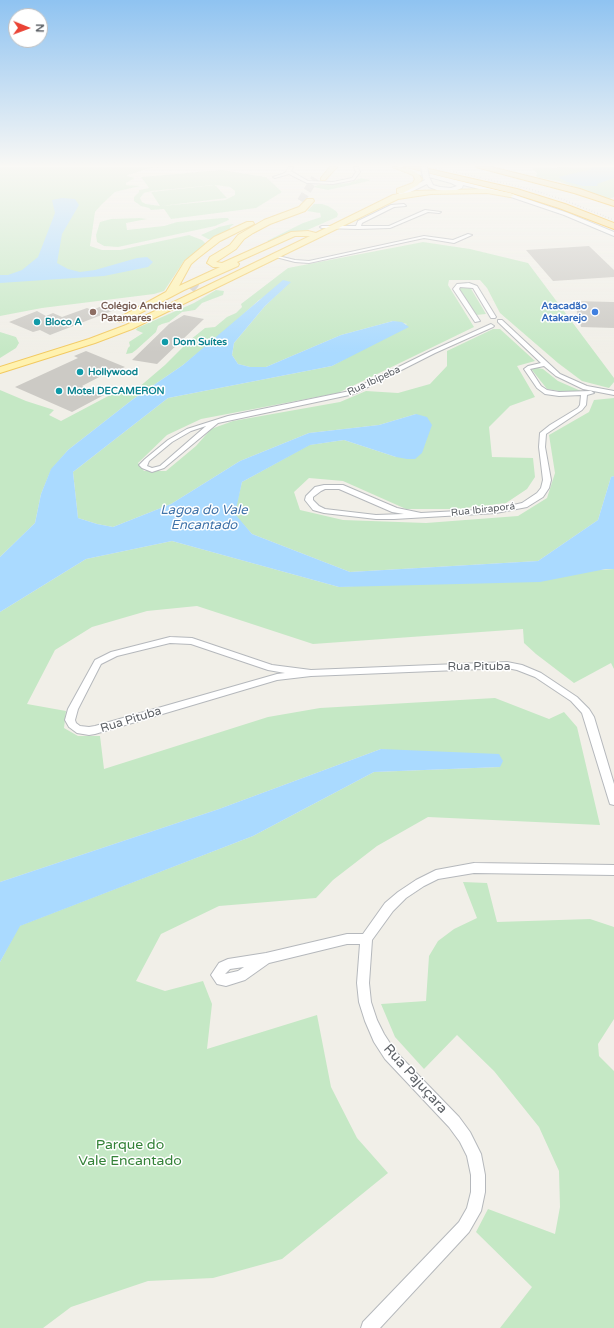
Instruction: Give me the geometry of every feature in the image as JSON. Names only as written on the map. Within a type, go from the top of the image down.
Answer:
[{"type":"main road","points":[[170,293],[182,273],[195,256],[217,239],[238,229]]},
{"type":"main road","points":[[62,351],[144,316],[180,297],[196,274],[201,260],[221,243],[248,229]]},
{"type":"main road","points":[[255,229],[241,237],[233,247],[213,259],[211,263],[223,265],[289,235],[308,233],[318,238]]},
{"type":"main road","points":[[216,277],[317,229]]},
{"type":"main road","points":[[318,238],[331,229]]},
{"type":"main road","points":[[0,370],[62,351],[128,327],[283,251],[318,238],[336,229]]},
{"type":"main road","points":[[602,229],[614,234]]},
{"type":"main road","points":[[182,273],[186,278],[196,274],[229,278]]},
{"type":"main road","points":[[0,364],[68,341],[106,326],[132,315],[170,293],[192,286],[198,288],[187,299]]},
{"type":"street","points":[[274,256],[295,260],[312,261],[419,238],[428,237],[454,242],[470,235]]},
{"type":"street","points":[[478,331],[477,321],[456,289],[459,285],[469,284],[475,286],[493,316],[496,324]]},
{"type":"street","points":[[477,321],[478,318],[493,316]]},
{"type":"street","points":[[477,321],[496,324],[509,330],[544,364],[569,382],[597,391],[614,393]]},
{"type":"street","name":"Rua Ibipeba","points":[[215,422],[162,468],[152,470],[144,467],[143,465],[147,460],[179,435],[189,430],[215,422],[352,393],[478,331],[496,324]]},
{"type":"street","points":[[544,364],[530,366],[527,369],[541,390],[553,394],[584,394],[597,391]]},
{"type":"street","name":"Rua Ibiraporá","points":[[418,515],[395,510],[340,487],[324,487],[318,489],[310,496],[309,500],[316,508],[339,513],[376,517],[418,515],[496,511],[518,507],[533,501],[545,488],[547,480],[542,447],[543,433],[580,409],[584,400],[584,394]]},
{"type":"street","name":"Rua Pituba","points":[[311,674],[265,667],[192,641],[170,640],[114,654],[98,662],[73,709],[70,720],[72,725],[77,729],[89,731],[95,730],[265,680],[311,674],[507,665],[529,671],[574,699],[586,711],[614,801]]},
{"type":"street","points":[[265,667],[267,673],[265,680]]},
{"type":"street","points":[[266,958],[347,939],[366,940],[389,907],[402,895],[420,883],[436,875],[474,868],[614,870]]},
{"type":"street","name":"Rua Pajuçara","points":[[366,940],[363,983],[365,1002],[371,1021],[379,1038],[390,1055],[454,1122],[465,1136],[474,1154],[478,1175],[478,1192],[474,1211],[464,1226],[369,1328]]},
{"type":"green space","points":[[0,229],[93,229],[90,246],[102,250],[120,250],[189,235],[202,240],[206,244],[184,261],[164,291],[154,294],[42,308],[0,316]]},
{"type":"green space","points":[[98,229],[201,229],[118,247],[104,246],[97,242],[96,235]]},
{"type":"green space","points":[[215,229],[230,229],[213,239],[208,239],[201,235]]},
{"type":"green space","points":[[291,229],[310,229],[289,233],[267,241]]},
{"type":"green space","points":[[423,242],[470,249],[528,263],[614,378],[614,382],[609,388],[582,381],[558,363],[500,313],[487,288],[480,280],[449,280],[448,285],[474,327],[338,393],[201,419],[167,435],[138,463],[144,471],[166,471],[196,446],[211,429],[233,421],[340,402],[366,391],[398,393],[430,384],[447,366],[447,351],[493,329],[500,329],[535,361],[517,366],[535,397],[510,406],[489,427],[492,457],[533,458],[535,477],[527,489],[506,503],[457,509],[406,509],[343,481],[309,478],[294,492],[300,510],[343,520],[426,523],[518,516],[547,498],[555,473],[549,435],[589,412],[594,400],[614,398],[614,476],[611,477],[598,520],[538,561],[350,572],[252,534],[234,514],[242,482],[309,445],[344,440],[396,457],[416,414],[379,425],[309,433],[240,461],[171,504],[113,527],[78,518],[73,472],[168,398],[332,366],[407,324],[393,321],[341,335],[266,367],[250,367],[238,364],[232,355],[234,343],[265,306],[290,282],[259,300],[223,333],[183,365],[132,400],[68,450],[51,470],[41,494],[35,523],[0,557],[0,390],[26,401],[54,410],[49,415],[61,421],[114,393],[138,388],[205,328],[215,327],[227,317],[236,313],[242,307],[241,304],[288,268]]},
{"type":"green space","points":[[459,287],[470,287],[486,314],[476,315],[458,289]]},
{"type":"green space","points":[[216,290],[224,291],[223,295],[202,303],[195,310],[182,312],[169,322],[158,326],[156,332],[136,350],[132,353],[126,354],[130,346],[129,342],[143,333],[136,330],[137,328],[194,303]]},
{"type":"green space","points":[[0,332],[16,337],[19,343],[16,348],[0,358]]},
{"type":"green space","points":[[533,367],[543,369],[558,381],[581,391],[565,392],[547,389],[532,370]]},
{"type":"green space","name":"Parque do Vale Encantado","points":[[172,541],[339,587],[614,569],[614,669],[611,663],[574,683],[524,643],[523,629],[313,644],[197,606],[147,611],[92,627],[55,650],[27,704],[66,711],[64,728],[78,736],[100,736],[104,769],[268,717],[320,708],[495,698],[549,719],[564,712],[577,727],[600,825],[428,817],[377,846],[333,880],[316,898],[219,906],[161,934],[136,981],[165,991],[203,981],[212,1004],[207,1049],[317,1015],[331,1087],[357,1138],[388,1173],[282,1259],[213,1278],[148,1281],[71,1307],[43,1328],[0,1328],[0,962],[19,926],[253,836],[374,772],[500,767],[381,749],[219,809],[0,882],[0,612],[86,559]]},
{"type":"green space","points":[[463,882],[487,883],[497,922],[590,919],[614,927],[614,1019],[598,1044],[599,1056],[614,1071],[614,1328],[500,1328],[532,1287],[476,1232],[488,1209],[555,1234],[560,1207],[559,1171],[539,1127],[494,1071],[457,1035],[424,1069],[395,1037],[381,1004],[426,1001],[429,956],[438,941],[454,929],[477,918]]},
{"type":"water","points":[[49,229],[65,229],[62,234],[57,263],[68,269],[80,272],[95,270],[137,258],[147,257],[153,262],[148,267],[104,276],[0,283],[0,275],[8,275],[22,270],[38,257]]},
{"type":"water","name":"Lagoa do Vale Encantado","points":[[283,280],[291,282],[265,306],[234,343],[232,355],[238,364],[250,367],[266,367],[341,335],[393,321],[402,322],[409,327],[332,366],[168,398],[73,472],[78,518],[113,527],[171,504],[240,461],[309,433],[379,425],[416,414],[427,417],[432,425],[422,453],[415,459],[396,457],[344,440],[310,445],[242,482],[235,514],[252,534],[350,572],[538,561],[598,520],[611,477],[614,476],[614,569],[606,569],[540,582],[339,587],[172,541],[86,559],[0,612],[0,557],[35,523],[41,494],[51,469],[68,450],[132,400],[183,365]]},
{"type":"water","points":[[381,749],[499,754],[503,761],[500,767],[374,772],[253,836],[20,926],[0,962],[0,882],[219,809]]},
{"type":"building","points":[[589,246],[614,270],[614,277],[553,281],[526,250]]},
{"type":"building","name":"Atacadão Atakarejo","points":[[574,301],[614,302],[614,328],[581,327]]},
{"type":"building","points":[[107,304],[117,309],[50,335],[40,330],[33,332],[9,322],[37,311],[46,316],[53,313],[62,317],[87,308],[92,310]]},
{"type":"building","name":"Dom Suítes","points":[[184,315],[204,319],[157,364],[132,360],[169,324]]},
{"type":"building","points":[[86,351],[125,367],[111,373],[109,372],[82,386],[104,395],[72,412],[15,387],[78,358],[74,356]]},
{"type":"tunnel","points":[[190,289],[194,284],[195,277]]},
{"type":"place","name":"Colégio Anchieta Patamares","points":[[93,312]]},
{"type":"place","name":"Atacadão Atakarejo","points":[[595,312]]},
{"type":"place","name":"Bloco A","points":[[37,322]]},
{"type":"place","name":"Dom Suítes","points":[[165,342]]},
{"type":"place","name":"Hollywood","points":[[80,372]]},
{"type":"place","name":"Motel DECAMERON","points":[[59,391]]}]
